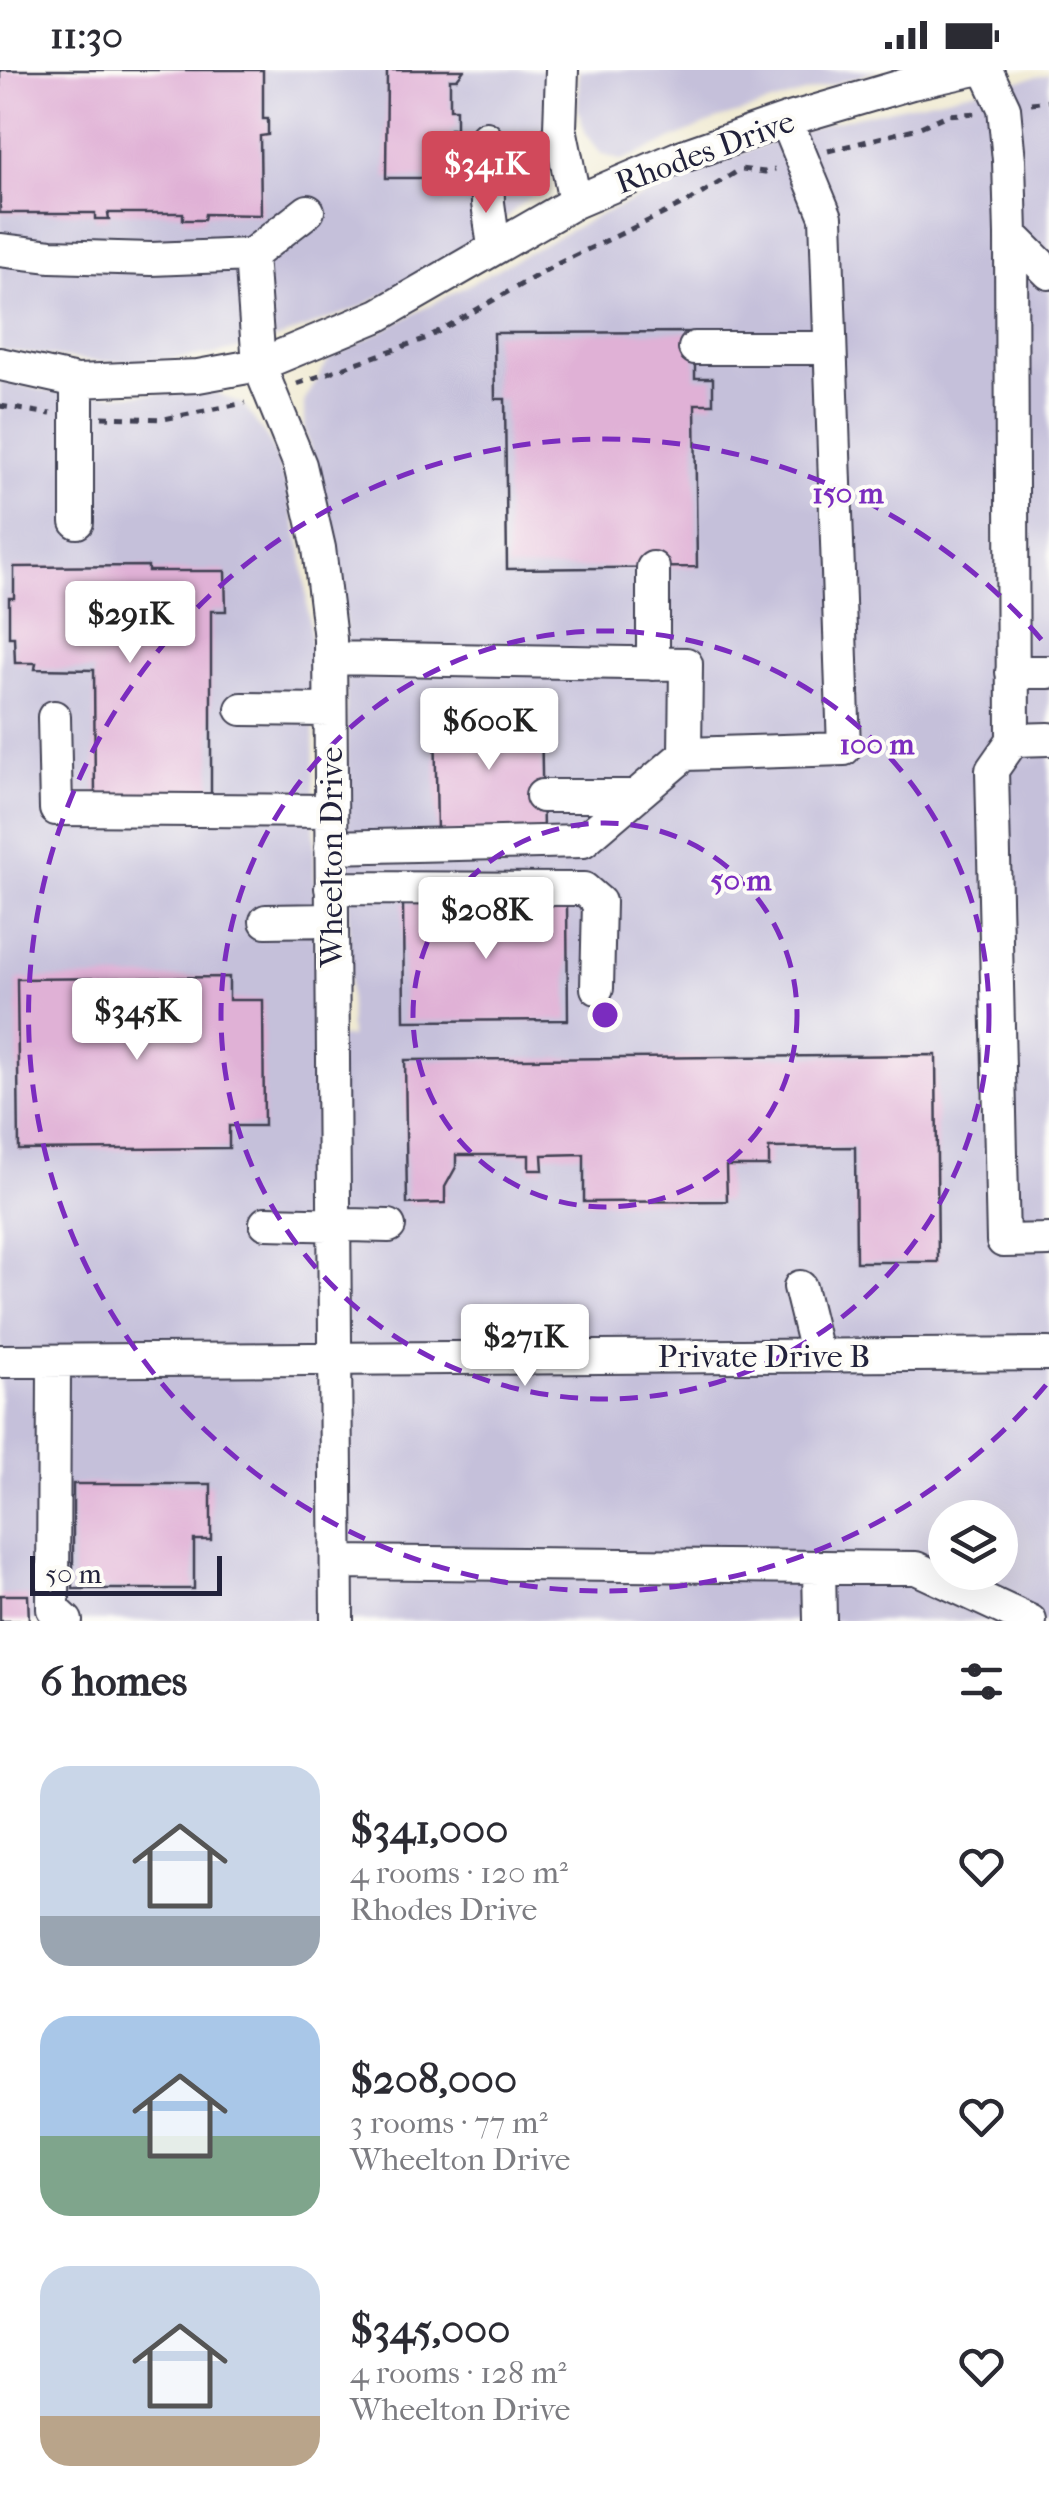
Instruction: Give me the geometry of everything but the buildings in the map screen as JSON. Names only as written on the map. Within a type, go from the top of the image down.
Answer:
[{"type":"street","points":[[562,70],[560,128],[574,202]]},
{"type":"street","name":"Rhodes Drive","points":[[0,364],[77,381],[198,376],[259,365],[379,315],[574,202],[680,157],[912,76],[968,70]]},
{"type":"street","points":[[986,70],[1004,108],[1010,160],[1013,740],[992,770],[1003,1241],[1049,1240]]},
{"type":"street","points":[[331,847],[582,841],[685,754],[844,750],[826,216],[786,120]]},
{"type":"street","points":[[486,138],[494,247]]},
{"type":"street","points":[[0,250],[150,259],[251,255],[308,210]]},
{"type":"street","points":[[1011,235],[1049,272]]},
{"type":"street","name":"Wheelton Drive","points":[[251,255],[259,365],[300,465],[319,548],[330,658],[337,1621]]},
{"type":"street","points":[[695,348],[830,348]]},
{"type":"street","points":[[76,522],[77,381]]},
{"type":"street","points":[[653,568],[653,664]]},
{"type":"street","points":[[330,658],[686,664],[685,754]]},
{"type":"street","points":[[1012,672],[1049,672]]},
{"type":"street","points":[[242,709],[330,710]]},
{"type":"street","points":[[54,717],[56,809],[331,812]]},
{"type":"street","points":[[1013,740],[1049,740]]},
{"type":"street","points":[[542,796],[635,796]]},
{"type":"street","points":[[266,921],[332,904],[584,888],[599,902],[597,988]]},
{"type":"street","points":[[266,1223],[389,1226]]},
{"type":"street","points":[[800,1288],[816,1356]]},
{"type":"street","name":"Private Drive B","points":[[0,1362],[1049,1354]]},
{"type":"street","points":[[54,1361],[53,1608],[66,1621]]},
{"type":"street","points":[[336,1562],[916,1568],[1030,1621]]},
{"type":"street","points":[[819,1567],[820,1621]]},
{"type":"path","points":[[1024,104],[1049,101]]},
{"type":"path","points":[[824,152],[918,128],[947,115],[983,112]]},
{"type":"path","points":[[320,376],[427,338],[557,264],[688,202],[741,170],[765,172],[780,167]]},
{"type":"path","points":[[0,406],[56,415]]},
{"type":"path","points":[[91,416],[164,419],[236,406]]},
{"type":"shaded area","points":[[0,70],[547,70],[545,184],[492,230],[450,257],[361,307],[265,343],[210,355],[153,361],[97,362],[0,350]]},
{"type":"shaded area","points":[[579,70],[880,70],[716,120],[622,161],[601,154],[586,135],[578,110]]},
{"type":"shaded area","points":[[1049,74],[1049,1621],[0,1621],[0,380],[41,390],[127,395],[211,390],[244,405],[271,444],[286,484],[302,552],[313,662],[316,1037],[350,1037],[345,626],[329,521],[304,428],[304,402],[329,359],[593,218],[752,149],[828,123]]}]
